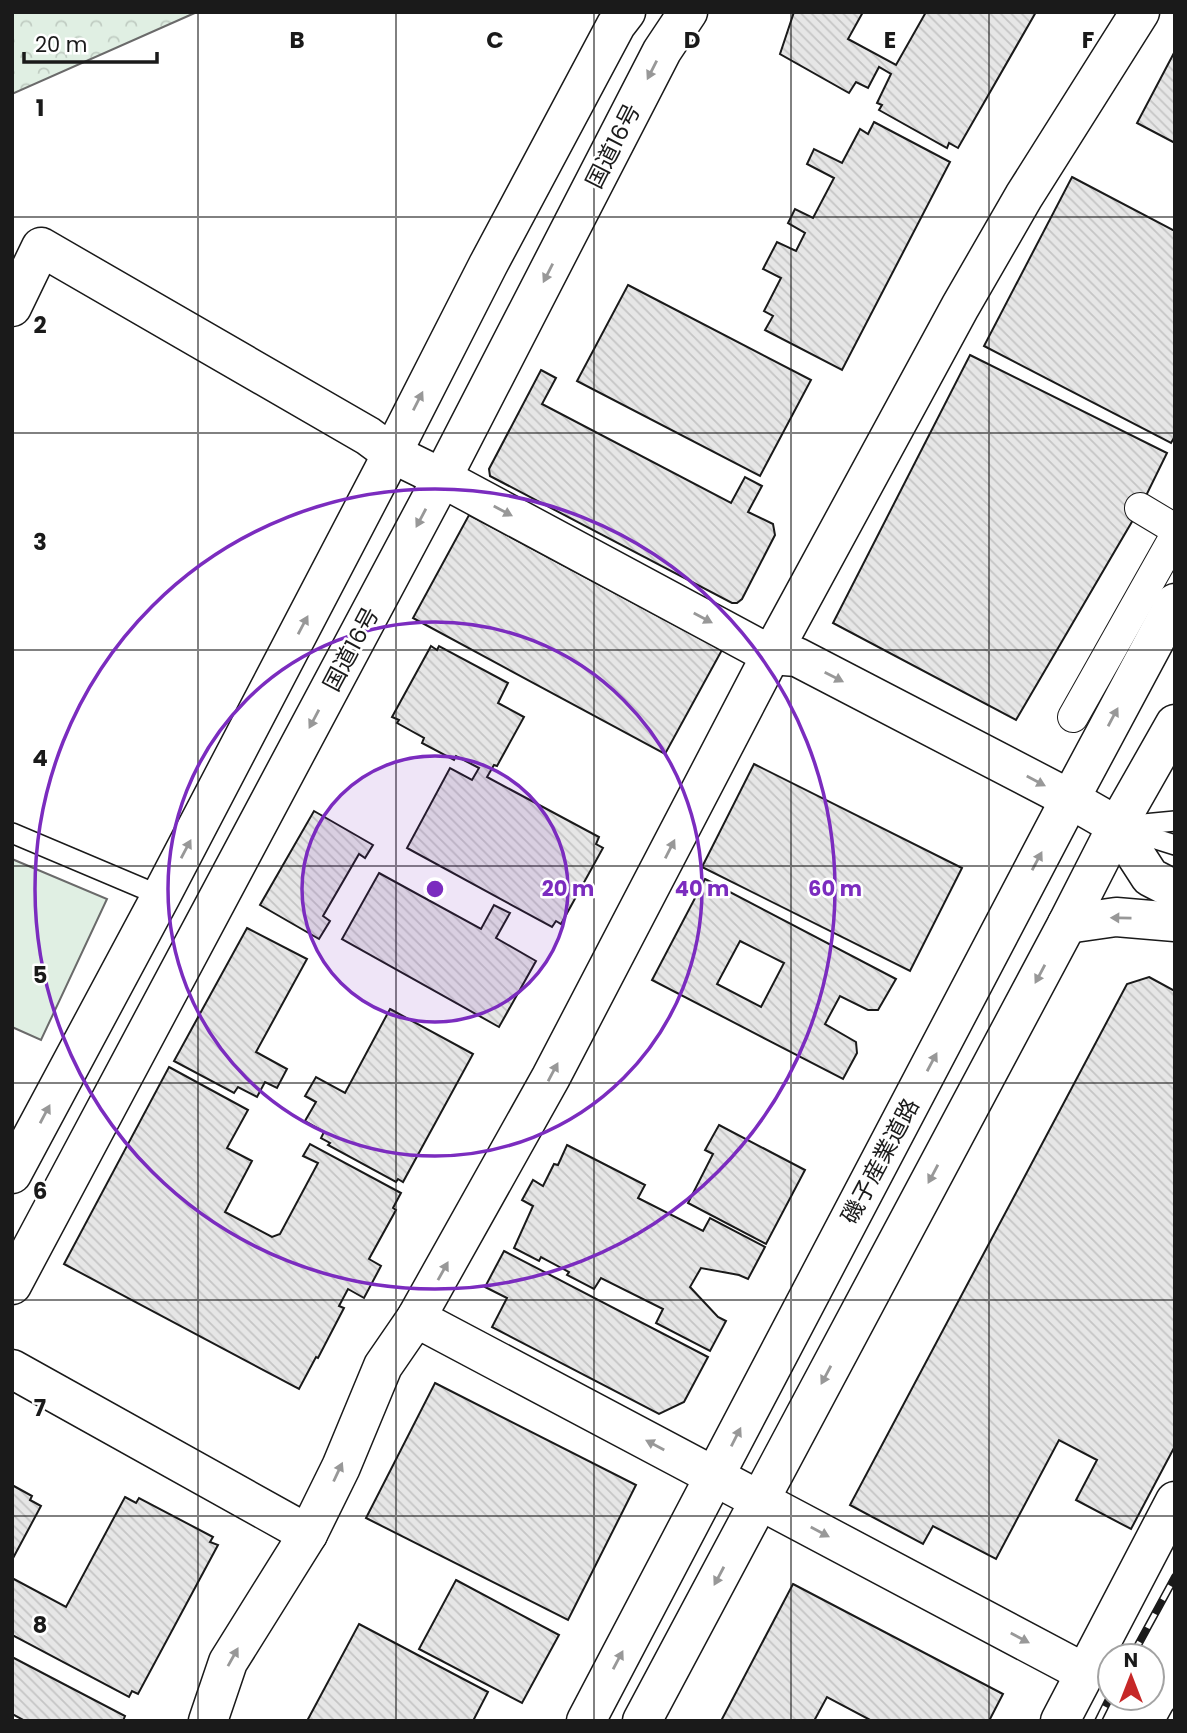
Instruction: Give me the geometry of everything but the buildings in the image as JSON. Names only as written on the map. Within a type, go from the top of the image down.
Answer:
[{"type":"main road","points":[[12,1174],[161,897],[494,253],[626,12]]},
{"type":"main road","name":"国道16号","points":[[12,1285],[442,478],[662,51],[688,12]]},
{"type":"main road","points":[[208,1721],[229,1662],[309,1534],[341,1467],[383,1366],[416,1318],[551,1077],[771,654],[979,274],[1024,196],[1140,12]]},
{"type":"main road","points":[[12,307],[41,247],[368,436],[391,453],[771,654],[797,657],[1117,826],[1150,877],[1175,890]]},
{"type":"main road","name":"磯子産業道路","points":[[586,1721],[1069,799],[1175,603]]},
{"type":"main road","points":[[642,1721],[1117,826],[1175,724]]},
{"type":"main road","points":[[1067,924],[1116,917],[1175,922]]},
{"type":"main road","points":[[416,1318],[1085,1673]]},
{"type":"main road","points":[[12,1369],[309,1534]]},
{"type":"main road","points":[[1060,1721],[1175,1501]]},
{"type":"street","points":[[1140,508],[1175,529]]},
{"type":"street","points":[[1073,717],[1175,536]]},
{"type":"lane","points":[[1117,826],[1175,821]]},
{"type":"lane","points":[[1117,826],[1175,845]]},
{"type":"lane","points":[[12,833],[161,897]]},
{"type":"green space","points":[[12,12],[197,12],[12,94]]},
{"type":"green space","points":[[12,859],[107,899],[41,1040],[12,1027]]},
{"type":"railway","points":[[1140,1642],[1175,1577]]},
{"type":"railway","points":[[1098,1721],[1102,1712]]},
{"type":"railway","points":[[1170,1721],[1175,1712]]}]
